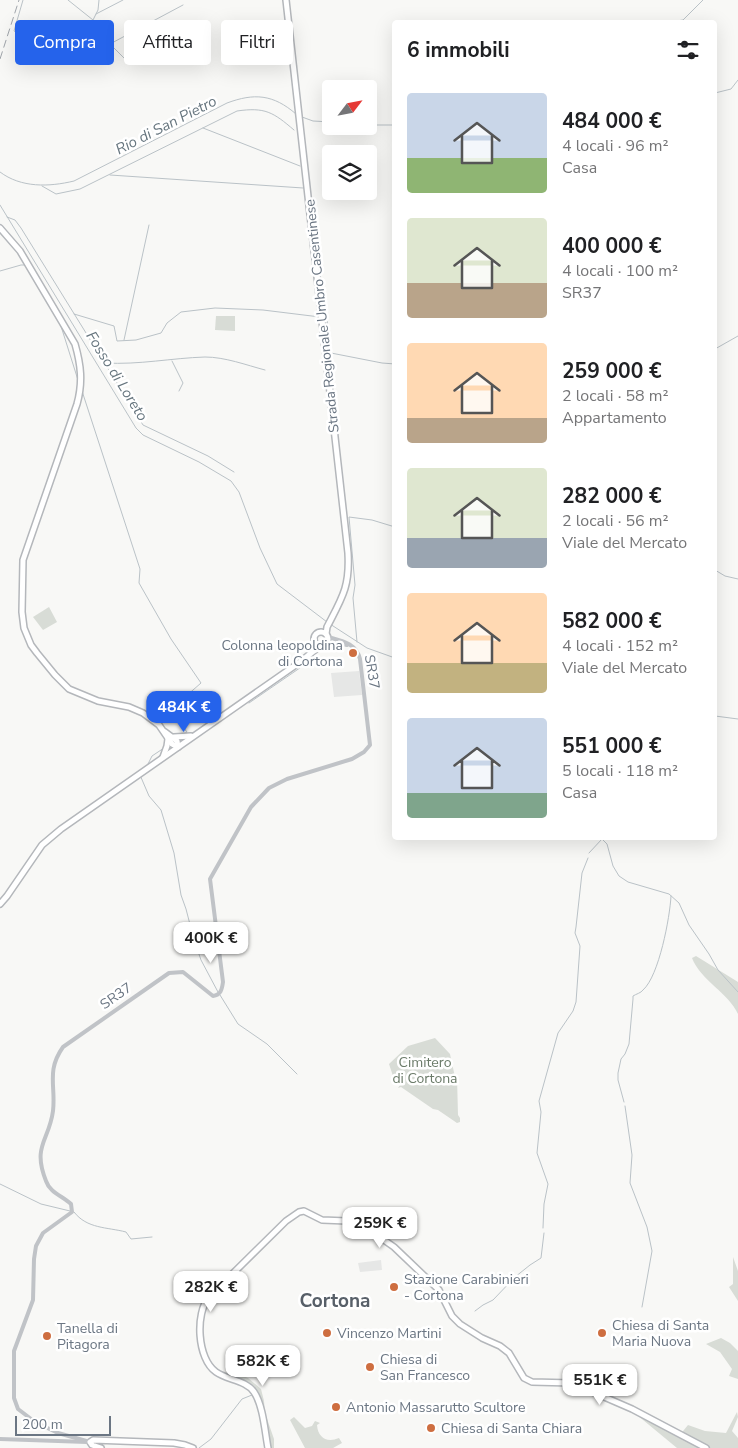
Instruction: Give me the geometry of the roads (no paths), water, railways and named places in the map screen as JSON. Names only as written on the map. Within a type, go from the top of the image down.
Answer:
[{"type":"main road","name":"Strada Regionale Umbro Casentinese","points":[[286,0],[348,553],[349,570],[346,588],[328,624],[325,635]]},
{"type":"main road","points":[[0,228],[20,251],[75,344],[82,374],[81,390],[77,404],[23,560],[22,612],[26,636],[30,645],[45,664],[69,689],[98,701],[136,709],[178,741],[178,747]]},
{"type":"main road","points":[[0,904],[42,845],[61,829],[163,758],[191,736],[244,702],[300,662],[312,651],[327,644],[325,635],[316,635],[312,651]]},
{"type":"main road","points":[[314,640],[320,646]]},
{"type":"main road","points":[[169,736],[191,736]]},
{"type":"main road","points":[[163,758],[169,736]]},
{"type":"main road","points":[[268,1448],[259,1406],[253,1391],[247,1386],[226,1378],[215,1371],[208,1362],[202,1345],[200,1325],[203,1307],[210,1297],[286,1221],[299,1212],[308,1212],[315,1218],[322,1220],[347,1221],[361,1224],[394,1247],[439,1290],[452,1316],[460,1324],[509,1353],[524,1378],[532,1382],[572,1383],[648,1418],[706,1448]]},
{"type":"main road","points":[[101,1448],[92,1445],[90,1442],[93,1440],[174,1443],[185,1444],[193,1448]]},
{"type":"street","points":[[325,635],[346,642],[354,647]]},
{"type":"street","points":[[327,644],[339,643],[354,647]]},
{"type":"street","name":"SR37","points":[[90,1442],[58,1433],[35,1422],[18,1409],[14,1398],[14,1352],[33,1300],[36,1246],[43,1233],[72,1211],[71,1204],[49,1187],[41,1162],[42,1145],[53,1110],[52,1077],[58,1054],[63,1047],[169,973],[183,972],[213,996],[218,995],[222,990],[223,982],[210,879],[251,807],[269,788],[286,778],[352,759],[364,752],[370,745],[360,659],[354,647]]},
{"type":"street","points":[[0,1439],[90,1442]]},
{"type":"waterway","points":[[17,20],[23,0]]},
{"type":"waterway","points":[[68,0],[93,20],[103,37],[124,58]]},
{"type":"waterway","points":[[93,20],[98,10],[99,0]]},
{"type":"waterway","points":[[96,14],[123,0]]},
{"type":"waterway","points":[[683,20],[703,0]]},
{"type":"waterway","points":[[114,42],[183,5]]},
{"type":"waterway","points":[[15,28],[15,32]]},
{"type":"waterway","name":"Rio di San Pietro","points":[[717,92],[731,89],[738,80]]},
{"type":"waterway","name":"Rio di San Pietro","points":[[0,172],[17,181],[36,185],[74,181],[227,103],[246,98],[263,97],[271,99],[288,107],[296,114]]},
{"type":"waterway","points":[[42,186],[56,194],[80,189],[237,111],[255,110],[268,112],[294,130]]},
{"type":"waterway","name":"Rio di San Pietro","points":[[302,117],[322,122]]},
{"type":"waterway","name":"Rio di San Pietro","points":[[378,125],[392,125]]},
{"type":"waterway","points":[[203,128],[300,166]]},
{"type":"waterway","points":[[110,175],[303,188]]},
{"type":"waterway","name":"Fosso di Loreto","points":[[0,205],[136,428],[143,435],[199,462],[231,481],[239,492],[260,548],[277,584],[327,622]]},
{"type":"waterway","points":[[7,217],[15,220],[21,228],[143,425],[208,456],[234,472]]},
{"type":"waterway","points":[[124,340],[149,225]]},
{"type":"waterway","points":[[0,271],[25,265],[60,323],[78,380]]},
{"type":"waterway","points":[[74,314],[114,326],[117,341],[136,340],[161,333],[167,323],[181,312],[215,308],[263,310],[320,317]]},
{"type":"waterway","points":[[324,318],[327,320],[331,353],[392,364]]},
{"type":"waterway","points":[[717,348],[738,336]]},
{"type":"waterway","points":[[105,363],[213,357],[265,370]]},
{"type":"waterway","points":[[172,361],[183,383],[179,391]]},
{"type":"waterway","points":[[82,391],[140,569],[139,583],[171,639],[201,683],[174,709],[180,723],[187,732],[184,734]]},
{"type":"waterway","points":[[357,642],[353,598],[355,585],[349,517],[372,520],[392,526]]},
{"type":"waterway","points":[[717,571],[725,576],[738,579]]},
{"type":"waterway","name":"Fosso di Loreto","points":[[330,624],[367,648],[392,657]]},
{"type":"waterway","points":[[249,703],[310,661]]},
{"type":"waterway","points":[[717,716],[738,719]]},
{"type":"waterway","points":[[147,766],[152,756],[164,748]]},
{"type":"waterway","points":[[140,775],[149,796],[161,810],[174,853],[181,895],[194,940],[201,960],[218,992]]},
{"type":"waterway","points":[[589,853],[601,840]]},
{"type":"waterway","points":[[603,840],[607,844],[613,866],[619,876],[628,882],[669,894],[679,903],[689,925],[718,970],[738,992]]},
{"type":"waterway","points":[[543,1228],[544,1204],[548,1184],[537,1153],[541,1112],[539,1101],[558,1033],[573,1011],[576,1002],[580,946],[575,933],[582,873],[588,858]]},
{"type":"waterway","points":[[624,1102],[618,1073],[621,1059],[629,1044],[633,996],[642,991],[649,983],[659,960],[666,931],[671,896]]},
{"type":"waterway","points":[[220,995],[238,1024],[267,1044],[297,1074]]},
{"type":"waterway","points":[[625,1106],[632,1155],[630,1183],[647,1227],[652,1251],[642,1307]]},
{"type":"waterway","points":[[0,1184],[41,1204],[70,1211]]},
{"type":"waterway","points":[[74,1212],[85,1222],[126,1232],[131,1239],[152,1237]]},
{"type":"waterway","points":[[475,1311],[493,1300],[515,1277],[541,1258],[544,1233]]},
{"type":"waterway","points":[[199,1448],[211,1439],[242,1399],[252,1395]]},
{"type":"railway","points":[[0,59],[19,0]]},
{"type":"place","name":"Colonna leopoldina di Cortona","points":[[353,653]]},
{"type":"place","name":"Stazione Carabinieri - Cortona","points":[[394,1287]]},
{"type":"place","name":"Vincenzo Martini","points":[[327,1333]]},
{"type":"place","name":"Chiesa di Santa Maria Nuova","points":[[602,1333]]},
{"type":"place","name":"Tanella di Pitagora","points":[[47,1336]]},
{"type":"place","name":"Chiesa di San Francesco","points":[[370,1367]]},
{"type":"place","name":"Antonio Massarutto Scultore","points":[[336,1407]]},
{"type":"place","name":"Chiesa di Santa Chiara","points":[[431,1428]]},
{"type":"district","name":"Cortona","points":[[335,1301]]},
{"type":"park label","name":"Cimitero di Cortona","points":[[425,1070]]}]
